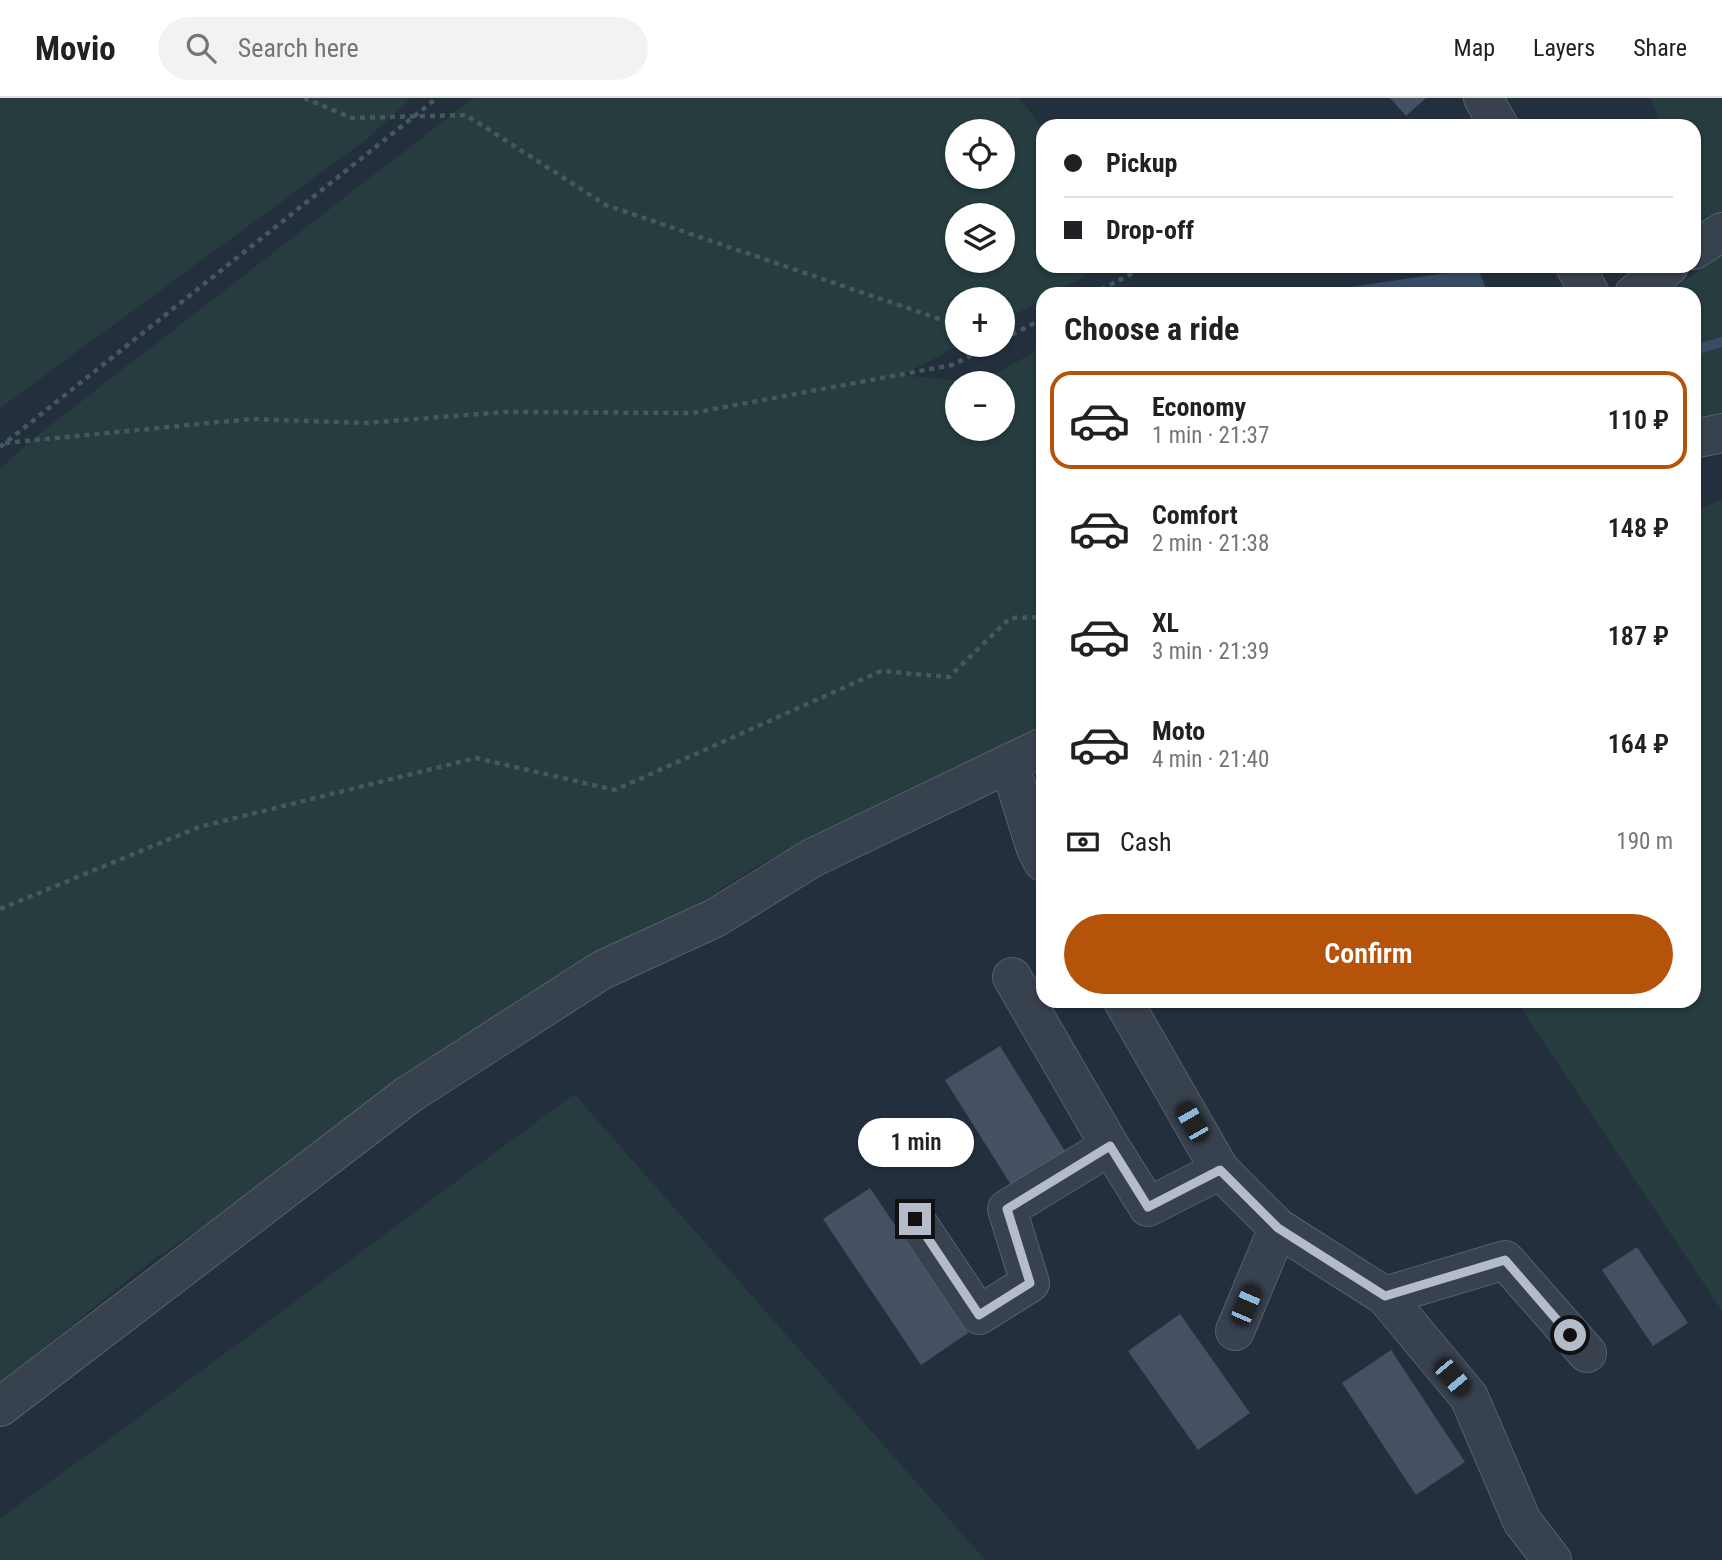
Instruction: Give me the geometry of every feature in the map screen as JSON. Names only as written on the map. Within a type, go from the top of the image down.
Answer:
[{"type":"street","points":[[1483,98],[1495,119]]},
{"type":"street","points":[[1701,246],[1722,232]]},
{"type":"street","points":[[1643,287],[1660,273]]},
{"type":"street","points":[[1701,438],[1722,433]]},
{"type":"street","points":[[0,1407],[408,1095],[602,970],[715,918],[812,858],[1036,750]]},
{"type":"street","points":[[1009,763],[1036,851]]},
{"type":"street","points":[[1012,977],[1148,1207],[1220,1170]]},
{"type":"street","points":[[1127,1008],[1220,1170],[1278,1228],[1385,1296],[1469,1397],[1522,1521],[1552,1560]]},
{"type":"street","points":[[915,1219],[979,1315],[1030,1283],[1007,1209],[1110,1146]]},
{"type":"street","points":[[1235,1331],[1278,1228]]},
{"type":"street","points":[[1385,1296],[1505,1260],[1587,1353]]},
{"type":"path","points":[[304,98],[352,118],[466,115],[606,205],[945,321]]},
{"type":"path","points":[[2,445],[436,98]]},
{"type":"path","points":[[1106,287],[1133,273]]},
{"type":"path","points":[[1015,333],[1036,322]]},
{"type":"path","points":[[2,445],[251,419],[365,423],[505,412],[693,413],[952,365],[968,357]]},
{"type":"path","points":[[0,909],[199,827],[476,758],[615,790],[881,671],[948,677],[1010,618],[1036,617]]},
{"type":"green space","points":[[0,98],[411,98],[367,139],[0,408]]},
{"type":"green space","points":[[473,98],[1019,98],[1036,119],[1036,273],[1090,273],[1065,287],[1036,287],[1036,303],[1015,314],[1015,287],[945,287],[945,352],[903,375],[945,380],[945,441],[1015,441],[1015,371],[1000,371],[1036,351],[1036,728],[759,865],[433,1071],[150,1262],[0,1383],[0,469],[34,438]]},
{"type":"green space","points":[[1651,98],[1722,98],[1722,213],[1701,225],[1701,119],[1658,119]]},
{"type":"green space","points":[[1722,254],[1722,424],[1701,423],[1701,287],[1676,287],[1695,273],[1701,273],[1701,269]]},
{"type":"green space","points":[[1722,499],[1722,1311],[1521,1008],[1701,1008],[1701,508]]},
{"type":"green space","points":[[574,1094],[985,1560],[0,1560],[0,1518]]},
{"type":"water","points":[[1445,273],[1480,273],[1485,287],[1351,287]]},
{"type":"building","points":[[1390,98],[1426,98],[1406,116]]},
{"type":"building","points":[[1000,1046],[1065,1151],[1011,1185],[945,1080]]},
{"type":"building","points":[[870,1188],[968,1333],[921,1365],[823,1219]]},
{"type":"building","points":[[1637,1247],[1688,1323],[1653,1346],[1602,1270]]},
{"type":"building","points":[[1180,1314],[1250,1413],[1198,1450],[1128,1351]]},
{"type":"building","points":[[1391,1350],[1465,1462],[1416,1495],[1342,1383]]},
{"type":"waterway","points":[[1701,348],[1722,342]]},
{"type":"route","points":[[915,1219],[979,1315],[1030,1283],[1007,1209],[1110,1146],[1148,1207],[1220,1170],[1278,1228],[1385,1296],[1505,1260],[1570,1335]]}]
